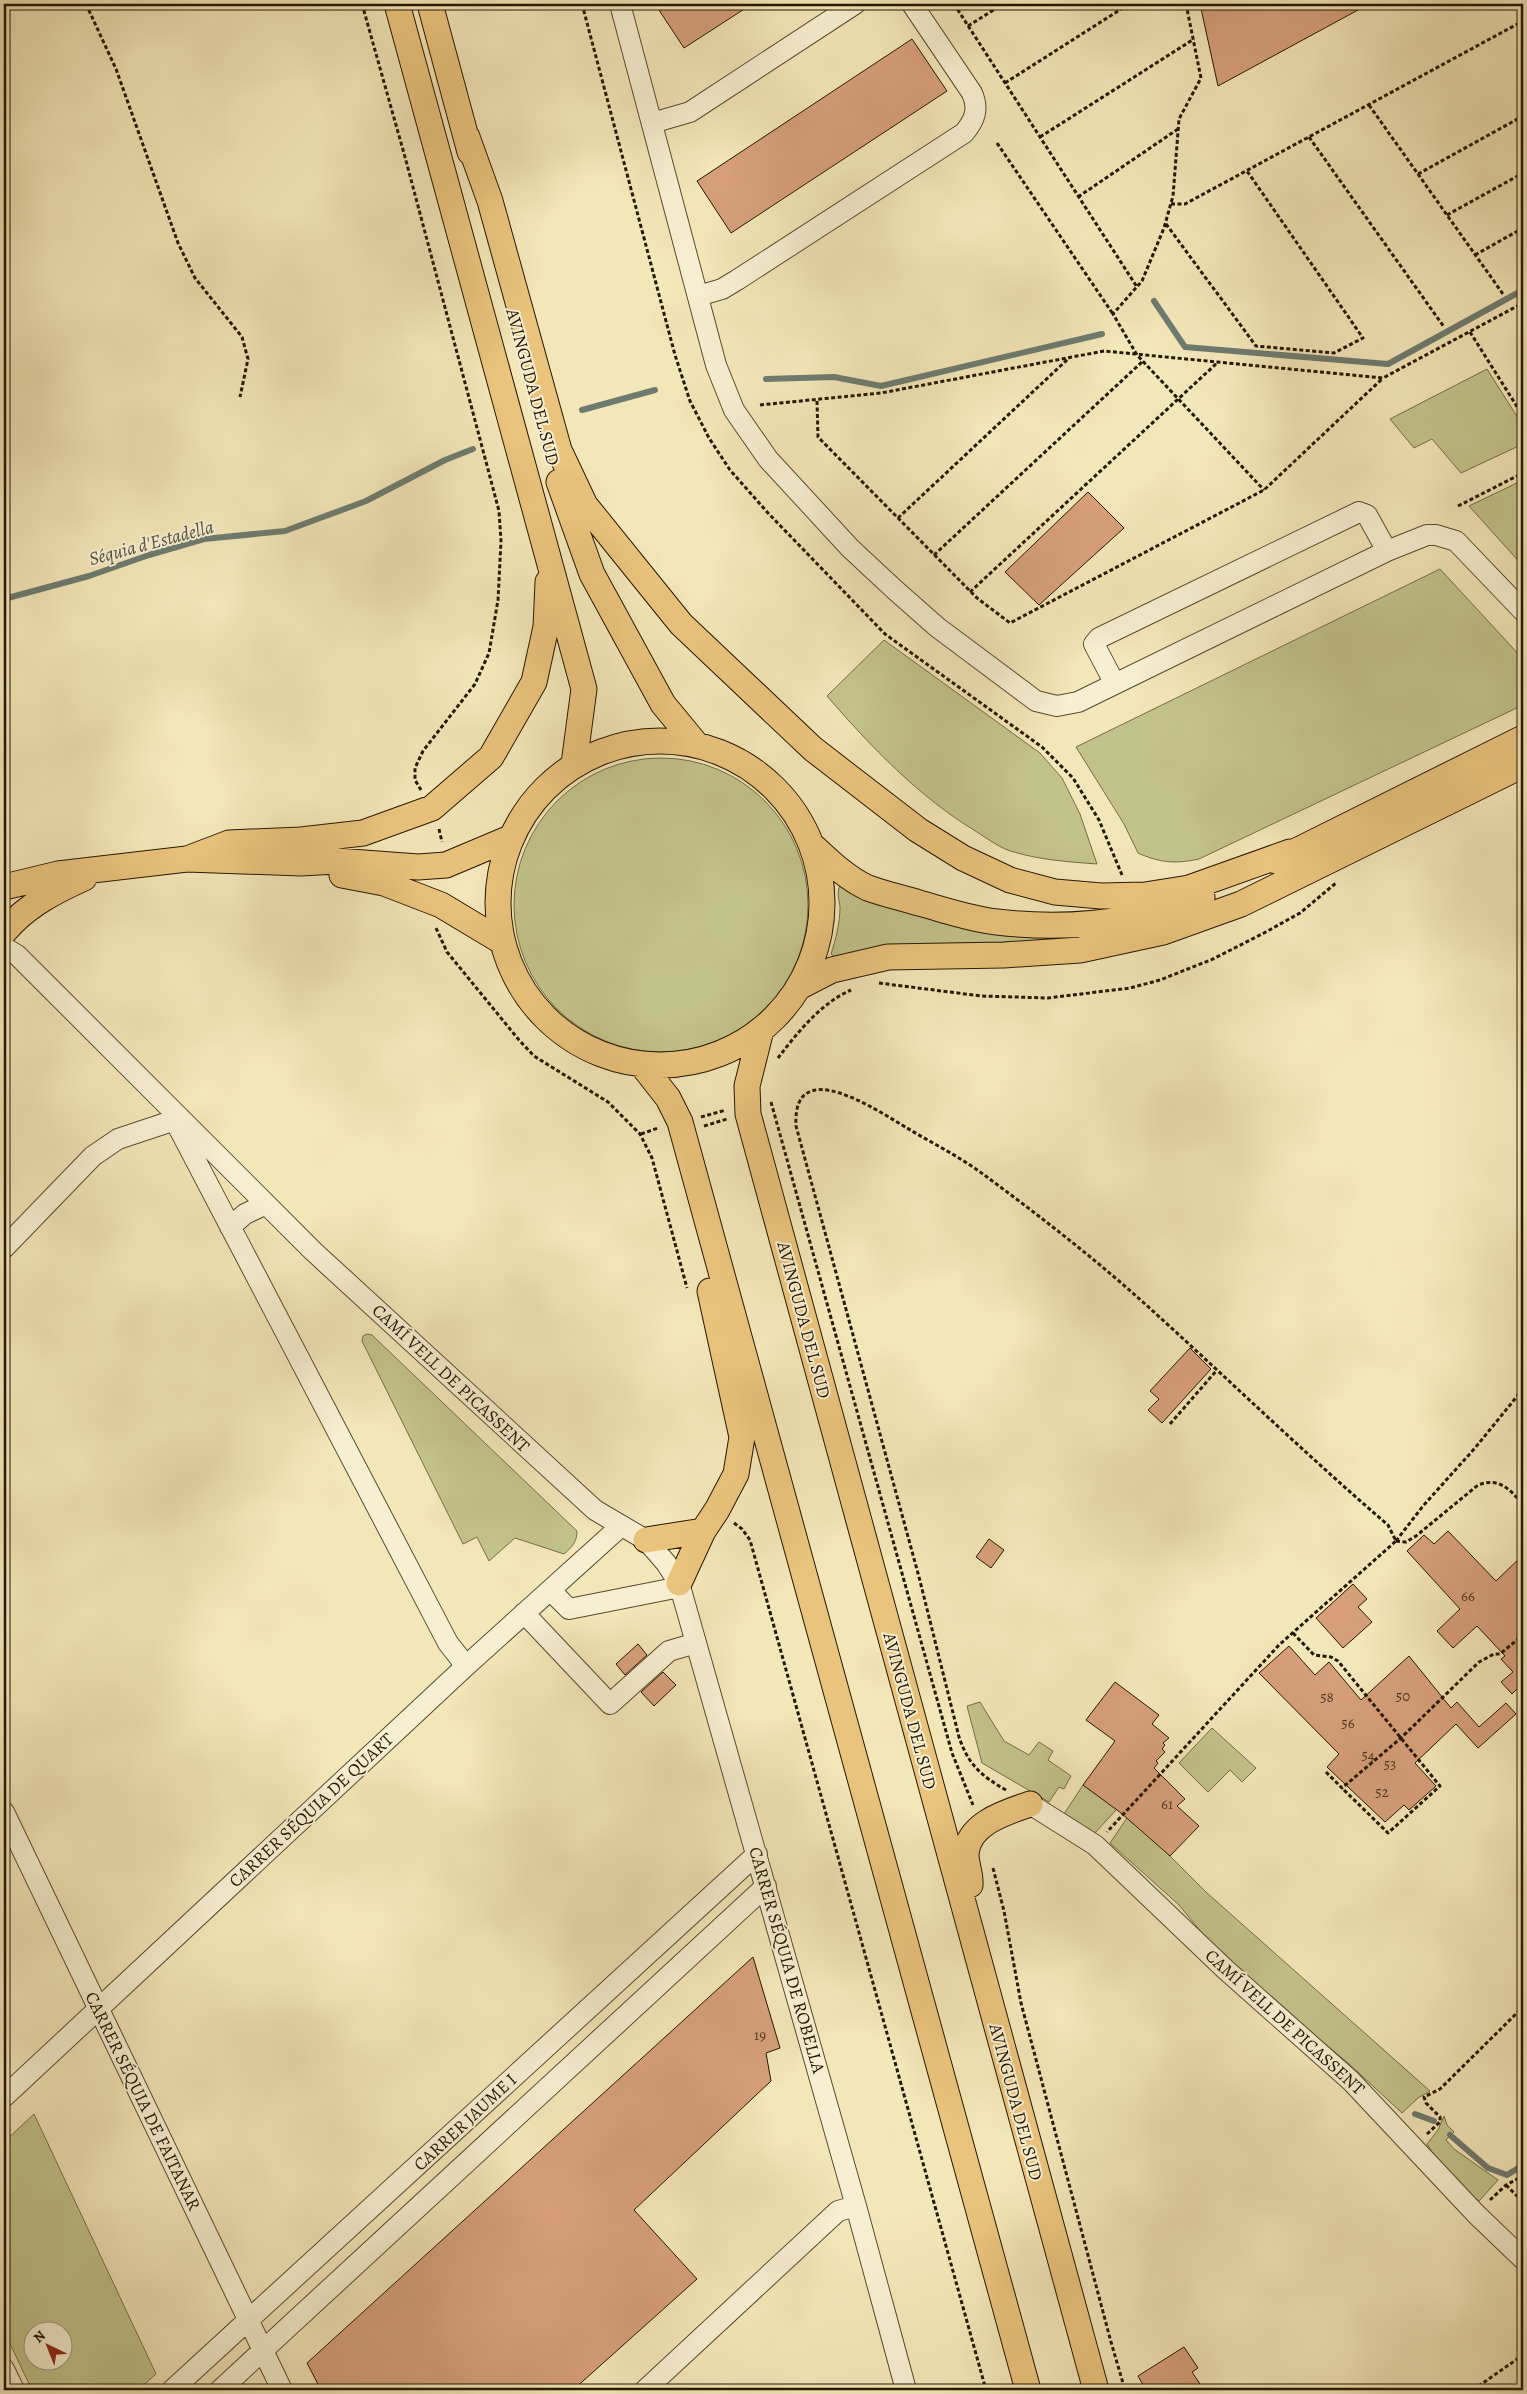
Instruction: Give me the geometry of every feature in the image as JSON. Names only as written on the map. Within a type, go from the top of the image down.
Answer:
[{"type":"main road","name":"AVINGUDA DEL SUD","points":[[397,4],[584,689],[574,764]]},
{"type":"main road","name":"AVINGUDA DEL SUD","points":[[430,4],[467,137],[548,452],[592,574],[663,704],[696,744]]},
{"type":"main road","points":[[467,137],[490,201],[559,450],[585,505],[681,624],[813,749],[918,830],[963,858],[1010,880],[1055,892],[1101,896],[1145,895],[1189,888],[1290,852]]},
{"type":"main road","points":[[187,859],[229,843],[301,840],[363,834],[432,808],[491,757],[534,682],[546,627],[550,559]]},
{"type":"main road","points":[[814,847],[838,868],[868,888],[962,915],[996,922],[1059,925],[1124,919],[1178,906],[1250,877],[1290,852],[1523,738]]},
{"type":"main road","points":[[654,740],[696,744],[747,764],[787,800],[814,847],[823,891],[820,935],[798,987],[786,1006],[761,1030],[725,1052],[684,1064],[642,1065],[594,1052],[552,1026],[520,988],[501,941],[497,889],[510,838],[537,796],[574,764],[612,747],[621,745],[654,740]]},
{"type":"main road","points":[[798,987],[832,970],[888,957],[1080,950],[1163,932],[1241,904],[1523,765]]},
{"type":"main road","points":[[4,887],[58,874],[187,859],[301,863],[337,861],[418,867],[446,865],[510,838]]},
{"type":"main road","points":[[301,863],[334,873],[384,883],[441,905],[501,941]]},
{"type":"main road","points":[[4,932],[19,914],[59,889],[106,868]]},
{"type":"main road","name":"AVINGUDA DEL SUD","points":[[761,1030],[747,1086],[748,1114],[1096,2390]]},
{"type":"main road","points":[[642,1065],[668,1098],[680,1122],[1028,2390]]},
{"type":"main road","points":[[680,1585],[703,1531],[717,1510],[736,1474],[742,1437],[704,1264],[700,1197]]},
{"type":"main road","points":[[646,1540],[703,1531]]},
{"type":"main road","points":[[966,1917],[971,1875],[966,1855],[970,1841],[982,1826],[1001,1814],[1030,1804]]},
{"type":"street","points":[[620,4],[725,391],[746,430],[806,502],[894,589],[937,627],[1036,701],[1047,705],[1066,706],[1387,551],[1427,535],[1436,535],[1456,541],[1523,611]]},
{"type":"street","points":[[652,123],[690,112],[856,4]]},
{"type":"street","points":[[698,296],[722,289],[737,280],[964,133],[972,123],[977,110],[976,101],[912,4]]},
{"type":"street","points":[[1115,684],[1094,644],[1100,638],[1359,512],[1368,515],[1387,551]]},
{"type":"street","name":"CAMÍ VELL DE PICASSENT","points":[[4,946],[17,955],[170,1112],[313,1251],[595,1510],[646,1540]]},
{"type":"street","points":[[4,1248],[93,1156],[118,1139],[170,1112]]},
{"type":"street","name":"CAMÍ VELL DE PICASSENT","points":[[170,1112],[448,1642],[466,1666]]},
{"type":"street","points":[[230,1227],[245,1214],[266,1204]]},
{"type":"street","name":"CARRER SÉQUIA DE QUART","points":[[4,2097],[98,2007],[466,1666],[621,1526]]},
{"type":"street","name":"CARRER SÉQUIA DE ROBELLA","points":[[646,1540],[666,1563],[680,1585],[856,2206],[906,2390]]},
{"type":"street","points":[[550,1590],[569,1609],[680,1585]]},
{"type":"street","points":[[524,1613],[610,1704],[669,1651],[696,1643]]},
{"type":"street","name":"CAMÍ VELL DE PICASSENT","points":[[1030,1804],[1095,1845],[1226,1970],[1351,2081],[1476,2214],[1523,2259]]},
{"type":"street","name":"CARRER SÉQUIA DE FAITANAR","points":[[4,1812],[282,2390]]},
{"type":"street","name":"CARRER JAUME I","points":[[172,2390],[757,1854]]},
{"type":"street","name":"CARRER JAUME I","points":[[220,2390],[766,1886]]},
{"type":"street","points":[[645,2390],[838,2211],[856,2206]]},
{"type":"street","points":[[4,2369],[14,2390]]},
{"type":"path","points":[[86,4],[116,69],[178,243],[195,278],[242,337],[248,359],[240,397]]},
{"type":"path","points":[[362,4],[405,156],[497,502],[501,541],[498,600],[489,653],[475,684],[423,751],[415,768],[415,780],[424,796]]},
{"type":"path","points":[[954,4],[1137,287]]},
{"type":"path","points":[[968,26],[1003,4]]},
{"type":"path","points":[[1005,83],[1129,4]]},
{"type":"path","points":[[1112,314],[1142,281],[1166,223],[1171,204],[1179,119],[1202,78],[1186,4]]},
{"type":"path","points":[[1171,204],[1185,204],[1523,21]]},
{"type":"path","points":[[1040,137],[1194,39]]},
{"type":"path","points":[[1369,105],[1503,294]]},
{"type":"path","points":[[1418,174],[1523,116]]},
{"type":"path","points":[[1078,197],[1178,129]]},
{"type":"path","points":[[1309,137],[1444,327]]},
{"type":"path","points":[[997,143],[1112,314],[1137,355],[1264,490]]},
{"type":"path","points":[[1166,223],[1256,346],[1334,353],[1363,338],[1247,171]]},
{"type":"path","points":[[1447,215],[1523,173]]},
{"type":"path","points":[[1475,255],[1523,228]]},
{"type":"path","points":[[817,401],[818,437],[970,592],[1010,623],[1264,490],[1383,378],[1523,303]]},
{"type":"path","points":[[1470,332],[1523,416]]},
{"type":"path","points":[[760,405],[817,401],[881,393],[1104,351],[1383,378]]},
{"type":"path","points":[[898,518],[1070,358]]},
{"type":"path","points":[[934,555],[1143,361]]},
{"type":"path","points":[[970,592],[1218,362]]},
{"type":"path","points":[[1458,506],[1523,474]]},
{"type":"path","points":[[438,823],[443,849]]},
{"type":"path","points":[[873,984],[880,983],[981,996],[1048,998],[1130,988],[1160,980],[1213,959],[1264,933],[1300,913],[1344,878]]},
{"type":"path","points":[[434,924],[447,952],[519,1040],[547,1064],[608,1102],[640,1134],[652,1158],[688,1290]]},
{"type":"path","points":[[774,1063],[791,1041],[828,1004],[858,987]]},
{"type":"path","points":[[1030,1804],[992,1782],[977,1770],[965,1756],[959,1737],[919,1577],[796,1126],[795,1110],[806,1093],[814,1089],[832,1091],[863,1101],[982,1173],[1142,1301],[1388,1524],[1396,1541]]},
{"type":"path","points":[[770,1098],[952,1752],[982,1826]]},
{"type":"path","points":[[691,1119],[729,1109]]},
{"type":"path","points":[[695,1128],[731,1118]]},
{"type":"path","points":[[640,1134],[668,1125]]},
{"type":"path","points":[[1170,1424],[1217,1370]]},
{"type":"path","points":[[1095,1845],[1279,1645],[1396,1541],[1423,1506],[1475,1448],[1523,1389]]},
{"type":"path","points":[[1396,1541],[1406,1542],[1416,1536],[1478,1485],[1486,1482],[1494,1481],[1504,1485],[1523,1505]]},
{"type":"path","points":[[731,1520],[742,1529],[750,1540],[986,2390]]},
{"type":"path","points":[[1293,1633],[1314,1654],[1331,1657],[1338,1662],[1440,1786],[1388,1833],[1326,1772]]},
{"type":"path","points":[[1342,1788],[1401,1738],[1479,1662],[1494,1654],[1500,1654],[1523,1634]]},
{"type":"path","points":[[992,1864],[1004,1911],[1021,2004],[1111,2342],[1126,2390]]},
{"type":"path","points":[[1414,2147],[1440,2122],[1440,2117],[1426,2103],[1424,2097],[1440,2089],[1523,2007]]},
{"type":"path","points":[[1476,2214],[1506,2185],[1523,2176]]},
{"type":"path","points":[[1506,2185],[1523,2202]]},
{"type":"path","points":[[1472,2390],[1523,2355]]},
{"type":"green space","points":[[1487,369],[1523,426],[1523,444],[1461,473],[1432,439],[1414,448],[1390,419]]},
{"type":"green space","points":[[1523,480],[1523,566],[1469,506]]},
{"type":"green space","points":[[1440,569],[1523,659],[1523,705],[1199,859],[1168,862],[1138,853],[1124,824],[1076,747]]},
{"type":"green space","points":[[884,640],[1040,753],[1062,778],[1080,814],[1097,864],[1034,857],[1009,851],[999,846],[935,803],[897,770],[861,734],[827,696]]},
{"type":"green space","points":[[647,758],[675,758],[704,764],[730,775],[755,791],[775,811],[791,836],[802,862],[806,876],[808,905],[806,934],[791,974],[775,999],[755,1019],[730,1035],[704,1046],[675,1052],[647,1052],[618,1046],[592,1035],[567,1019],[547,999],[531,974],[520,948],[514,919],[514,891],[520,862],[531,836],[547,811],[567,791],[592,775],[618,764]]},
{"type":"green space","points":[[841,884],[1108,932],[1048,941],[919,945],[836,958],[831,954],[838,925],[840,907],[838,892]]},
{"type":"green space","points":[[367,1334],[372,1335],[577,1531],[572,1547],[564,1554],[515,1538],[489,1561],[477,1537],[463,1544],[362,1341],[363,1336]]},
{"type":"green space","points":[[980,1702],[1004,1741],[1029,1755],[1039,1742],[1053,1751],[1048,1760],[1071,1776],[1064,1789],[1059,1787],[1049,1802],[982,1763],[967,1706]]},
{"type":"green space","points":[[1212,1728],[1256,1768],[1242,1782],[1230,1770],[1208,1792],[1179,1763]]},
{"type":"green space","points":[[1083,1785],[1117,1809],[1093,1835],[1064,1814]]},
{"type":"green space","points":[[1127,1818],[1160,1846],[1207,1893],[1430,2091],[1418,2098],[1402,2113],[1348,2063],[1258,1988],[1210,1943],[1179,1905],[1110,1843]]},
{"type":"green space","points":[[34,2114],[156,2374],[138,2390],[32,2390],[23,2372],[72,2372],[72,2322],[22,2322],[22,2369],[4,2331],[4,2142]]},
{"type":"green space","points":[[1444,2116],[1447,2125],[1454,2132],[1446,2140],[1454,2149],[1498,2180],[1479,2201],[1449,2176],[1427,2144],[1438,2130]]},
{"type":"building","points":[[655,4],[752,4],[684,48]]},
{"type":"building","points":[[1200,4],[1369,4],[1218,86]]},
{"type":"building","points":[[912,39],[947,91],[731,233],[697,181]]},
{"type":"building","points":[[1088,492],[1124,528],[1039,605],[1005,572]]},
{"type":"building","points":[[1190,1348],[1211,1369],[1162,1423],[1148,1410],[1159,1399],[1150,1391]]},
{"type":"building","points":[[1448,1531],[1496,1581],[1523,1555],[1523,1683],[1512,1694],[1501,1682],[1513,1672],[1501,1659],[1505,1656],[1477,1626],[1453,1648],[1437,1631],[1460,1609],[1407,1551],[1424,1535],[1434,1544]]},
{"type":"building","points":[[989,1539],[1004,1550],[991,1568],[976,1557]]},
{"type":"building","points":[[1353,1584],[1367,1599],[1358,1607],[1372,1622],[1343,1648],[1316,1618]]},
{"type":"building","points":[[638,1644],[647,1655],[625,1675],[616,1664]]},
{"type":"building","points":[[1289,1646],[1315,1675],[1329,1662],[1361,1700],[1409,1656],[1451,1708],[1457,1702],[1479,1727],[1506,1703],[1516,1714],[1478,1748],[1456,1724],[1415,1763],[1436,1786],[1409,1810],[1404,1805],[1385,1822],[1327,1767],[1339,1754],[1259,1673]]},
{"type":"building","points":[[663,1672],[676,1685],[654,1706],[641,1692]]},
{"type":"building","points":[[1115,1682],[1159,1715],[1152,1724],[1169,1738],[1163,1743],[1165,1745],[1162,1749],[1165,1752],[1156,1761],[1158,1763],[1154,1768],[1185,1799],[1177,1806],[1199,1826],[1170,1856],[1121,1813],[1083,1785],[1115,1741],[1086,1720]]},
{"type":"building","points":[[753,1957],[780,2048],[766,2053],[771,2081],[634,2210],[697,2279],[573,2390],[321,2390],[307,2363]]},
{"type":"building","points":[[1184,2347],[1198,2368],[1192,2372],[1204,2390],[1146,2390],[1138,2376]]},
{"type":"waterway","points":[[1154,301],[1185,347],[1388,364],[1523,290]]},
{"type":"waterway","points":[[766,379],[834,377],[881,386],[1102,334]]},
{"type":"waterway","points":[[582,410],[655,390]]},
{"type":"waterway","name":"Séquia d'Estadella","points":[[4,599],[89,576],[149,555],[204,539],[285,531],[366,501],[445,460],[473,449]]},
{"type":"waterway","points":[[1415,2114],[1434,2121]]},
{"type":"waterway","points":[[1450,2135],[1488,2168],[1507,2175],[1523,2165]]}]
